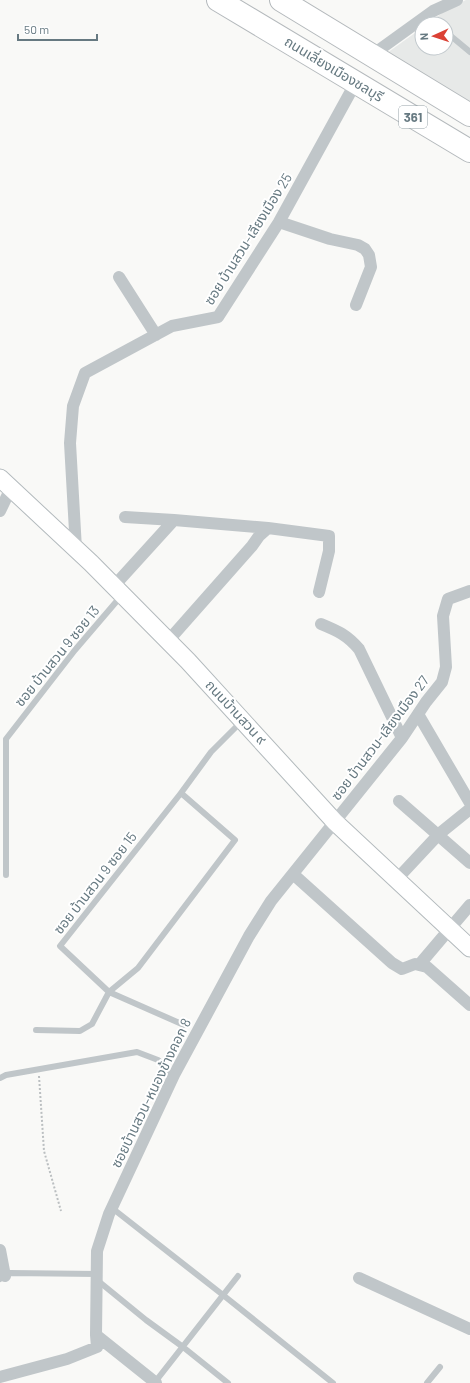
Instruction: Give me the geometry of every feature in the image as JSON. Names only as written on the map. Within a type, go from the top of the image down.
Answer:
[{"type":"highway","name":"ถนนเลี่ยงเมืองชลบุรี","points":[[218,0],[470,152]]},
{"type":"highway","name":"361","points":[[281,0],[470,115]]},
{"type":"street","points":[[372,55],[433,12],[457,0]]},
{"type":"street","name":"ซอย บ้านสวน-เลียงเมือง 25","points":[[76,549],[70,443],[73,406],[85,373],[172,326],[218,317],[280,222],[356,82]]},
{"type":"street","points":[[280,222],[330,239],[358,244],[365,250],[369,255],[371,267],[356,305]]},
{"type":"street","points":[[119,277],[156,335]]},
{"type":"street","points":[[0,511],[3,481]]},
{"type":"street","name":"ถนนบ้านสวน ๙","points":[[3,481],[76,549],[168,641],[243,720],[335,822],[397,878],[470,948]]},
{"type":"street","points":[[125,517],[268,528],[329,536],[329,550],[319,592]]},
{"type":"street","points":[[118,590],[174,520]]},
{"type":"street","points":[[168,641],[252,546],[259,536],[268,528]]},
{"type":"street","name":"ซอย บ้านสวน-เลียงเมือง 27","points":[[335,822],[402,738],[442,682],[446,666],[443,616],[448,599],[470,590]]},
{"type":"street","points":[[321,624],[343,634],[359,649],[402,738]]},
{"type":"street","points":[[418,714],[470,803]]},
{"type":"street","points":[[399,801],[470,863]]},
{"type":"street","points":[[397,878],[438,834],[470,809]]},
{"type":"street","name":"ซอยบ้านสวน-หนองข้างคอก 8","points":[[96,1335],[97,1251],[108,1214],[174,1075],[249,936],[271,901],[335,822]]},
{"type":"street","points":[[293,874],[392,963],[402,969],[415,964],[427,967],[470,1005]]},
{"type":"street","points":[[419,965],[470,906]]},
{"type":"street","points":[[0,1250],[3,1278]]},
{"type":"street","points":[[359,1278],[470,1329]]},
{"type":"street","points":[[0,1377],[67,1359],[97,1347],[96,1335]]},
{"type":"street","points":[[96,1335],[156,1383]]},
{"type":"lane","points":[[454,39],[470,52]]},
{"type":"lane","name":"ซอย บ้านสวน 9 ซอย 13","points":[[6,875],[6,739],[75,650],[118,590]]},
{"type":"lane","name":"ซอย บ้านสวน 9 ซอย 15","points":[[184,1025],[109,992],[60,946],[181,793],[211,752],[243,720]]},
{"type":"lane","points":[[36,1030],[80,1031],[92,1024],[109,992],[138,968],[235,840],[181,793]]},
{"type":"lane","points":[[0,1078],[6,1075],[137,1052],[158,1060],[174,1075]]},
{"type":"lane","points":[[112,1208],[333,1383]]},
{"type":"lane","points":[[3,1278],[10,1273],[97,1277],[146,1320],[228,1383]]},
{"type":"lane","points":[[156,1383],[238,1276]]},
{"type":"lane","points":[[428,1383],[440,1367]]},
{"type":"path","points":[[38,1069],[44,1151],[61,1211]]},
{"type":"shaded area","points":[[466,0],[470,0],[470,103],[387,53],[414,34],[414,56],[454,56],[454,16],[438,16]]}]
